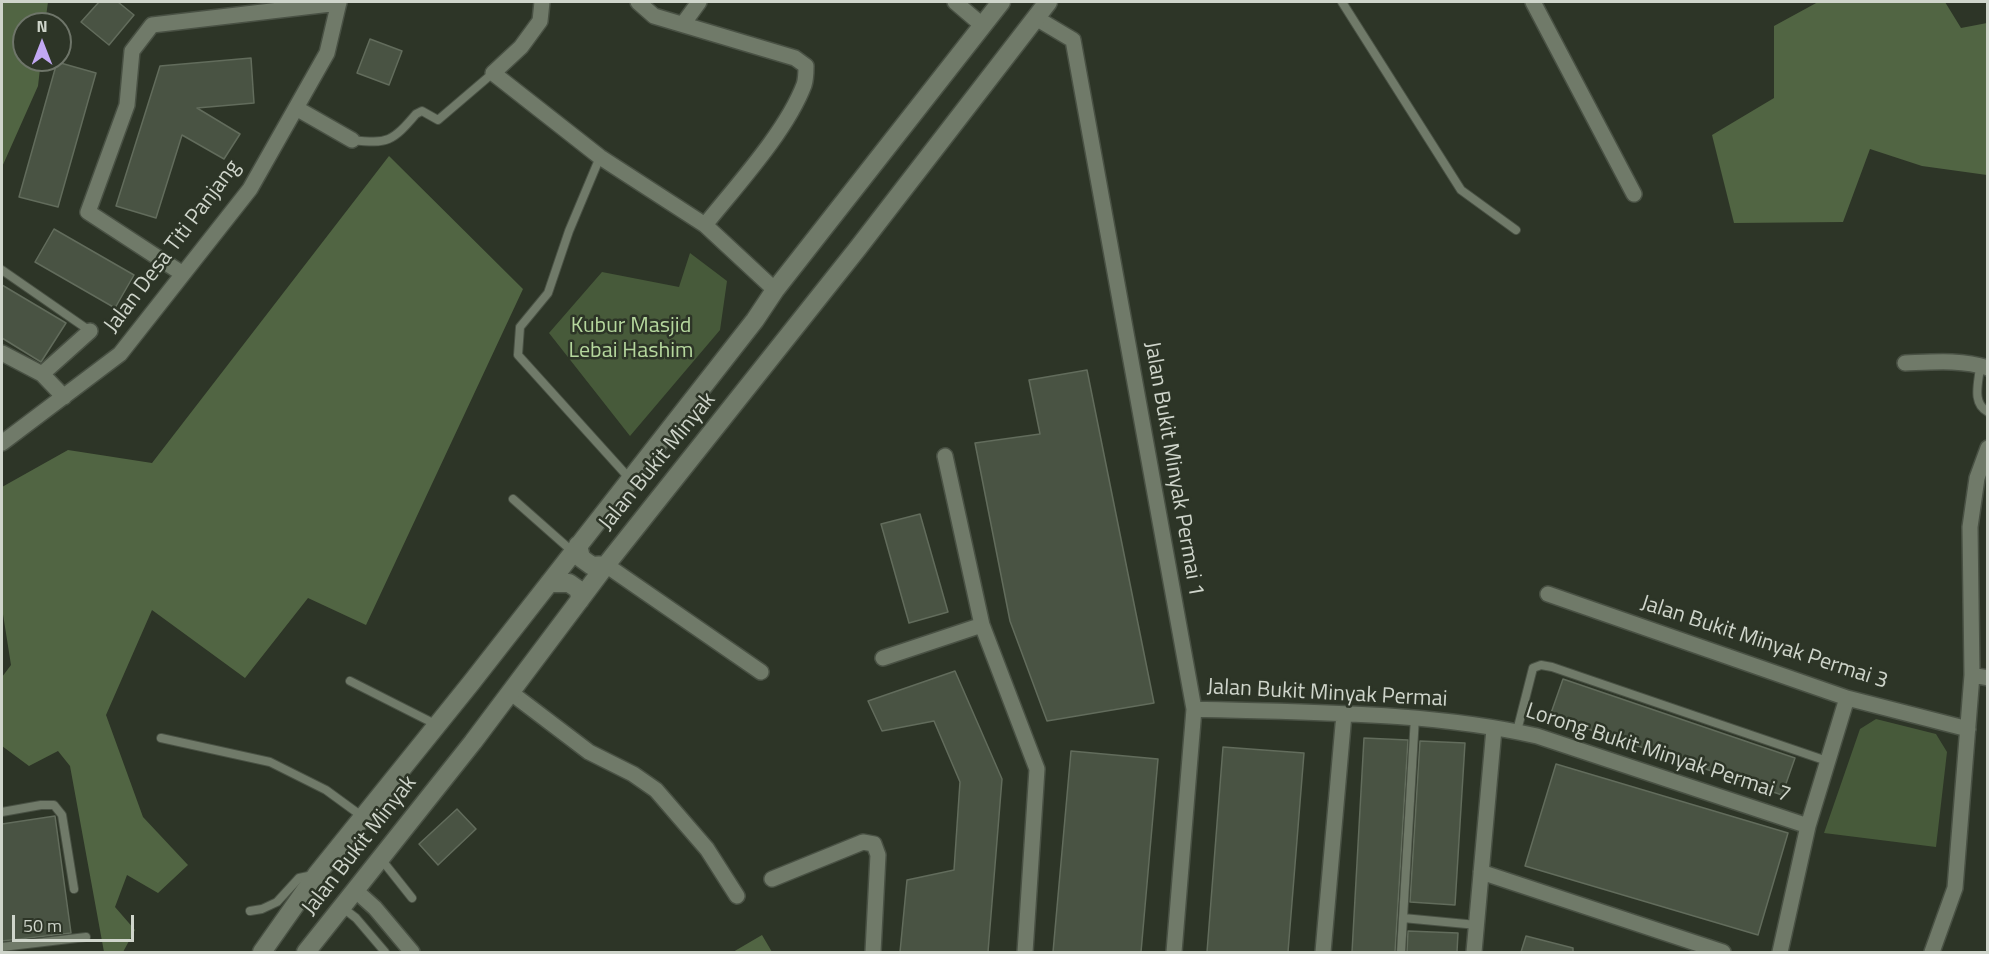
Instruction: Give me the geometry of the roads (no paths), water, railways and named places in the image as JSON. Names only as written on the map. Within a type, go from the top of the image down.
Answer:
[{"type":"main road","name":"Jalan Bukit Minyak","points":[[262,952],[317,874],[755,321],[776,290],[1001,2]]},
{"type":"main road","name":"Jalan Bukit Minyak","points":[[306,952],[466,751],[606,565],[845,265],[1048,2]]},
{"type":"main road","points":[[576,548],[580,558],[592,566],[606,565]]},
{"type":"main road","points":[[549,583],[569,583],[579,590],[580,600]]},
{"type":"street","points":[[183,274],[88,212],[127,105],[132,51],[152,25],[339,2]]},
{"type":"street","name":"Jalan Desa Titi Panjang","points":[[2,443],[120,354],[250,189],[327,52],[339,2]]},
{"type":"street","points":[[542,2],[540,21],[521,47],[493,73],[600,157],[705,225],[776,290]]},
{"type":"street","points":[[638,2],[654,16],[795,58],[806,66],[806,82],[794,105],[769,144],[705,225]]},
{"type":"street","points":[[683,24],[699,2]]},
{"type":"street","points":[[955,2],[982,26]]},
{"type":"street","points":[[1533,2],[1634,194]]},
{"type":"street","name":"Jalan Bukit Minyak Permai 1","points":[[1036,18],[1073,40],[1194,709],[1174,952]]},
{"type":"street","points":[[296,108],[352,140]]},
{"type":"street","points":[[42,374],[90,331]]},
{"type":"street","points":[[2,352],[42,374],[64,397]]},
{"type":"street","points":[[1905,363],[1946,362],[1984,367]]},
{"type":"street","points":[[1932,952],[1955,888],[1972,675],[1970,527],[1977,478],[1988,448]]},
{"type":"street","points":[[945,456],[982,625],[1037,769],[1025,952]]},
{"type":"street","points":[[606,565],[761,672]]},
{"type":"street","name":"Jalan Bukit Minyak Permai 3","points":[[1548,594],[1847,698],[1968,729]]},
{"type":"street","points":[[883,658],[982,625]]},
{"type":"street","points":[[1972,675],[1988,678]]},
{"type":"street","points":[[510,692],[589,752],[633,774],[656,790],[707,849],[737,896]]},
{"type":"street","points":[[1780,952],[1808,826],[1847,698]]},
{"type":"street","name":"Jalan Bukit Minyak Permai","points":[[1194,709],[1415,717],[1494,729]]},
{"type":"street","points":[[1323,952],[1344,714]]},
{"type":"street","points":[[1474,952],[1494,729]]},
{"type":"street","name":"Lorong Bukit Minyak Permai 7","points":[[1494,729],[1537,736],[1808,826]]},
{"type":"street","points":[[772,879],[863,842],[874,844],[878,855],[873,952]]},
{"type":"street","points":[[1481,872],[1723,952]]},
{"type":"street","points":[[355,890],[375,908],[412,952]]},
{"type":"lane","points":[[1342,2],[1461,190],[1516,230]]},
{"type":"lane","points":[[352,140],[388,141],[422,111],[438,120],[493,73]]},
{"type":"lane","points":[[600,157],[569,231],[548,294],[520,327],[518,355],[630,479]]},
{"type":"lane","points":[[2,270],[90,331]]},
{"type":"lane","points":[[1984,367],[1977,402],[1988,412]]},
{"type":"lane","points":[[513,498],[576,548]]},
{"type":"lane","points":[[1517,731],[1533,668],[1541,665],[1827,761]]},
{"type":"lane","points":[[350,681],[437,725]]},
{"type":"lane","points":[[1401,952],[1415,717]]},
{"type":"lane","points":[[161,738],[270,762],[326,790],[363,817]]},
{"type":"lane","points":[[2,812],[54,805],[62,815],[74,889]]},
{"type":"lane","points":[[380,858],[412,897]]},
{"type":"lane","points":[[250,911],[262,909],[277,902],[299,878],[317,874]]},
{"type":"lane","points":[[342,907],[356,918],[385,952]]},
{"type":"lane","points":[[1403,918],[1476,925]]},
{"type":"lane","points":[[2,947],[86,938]]},
{"type":"park label","name":"Kubur Masjid Lebai Hashim","points":[[631,340]]}]
